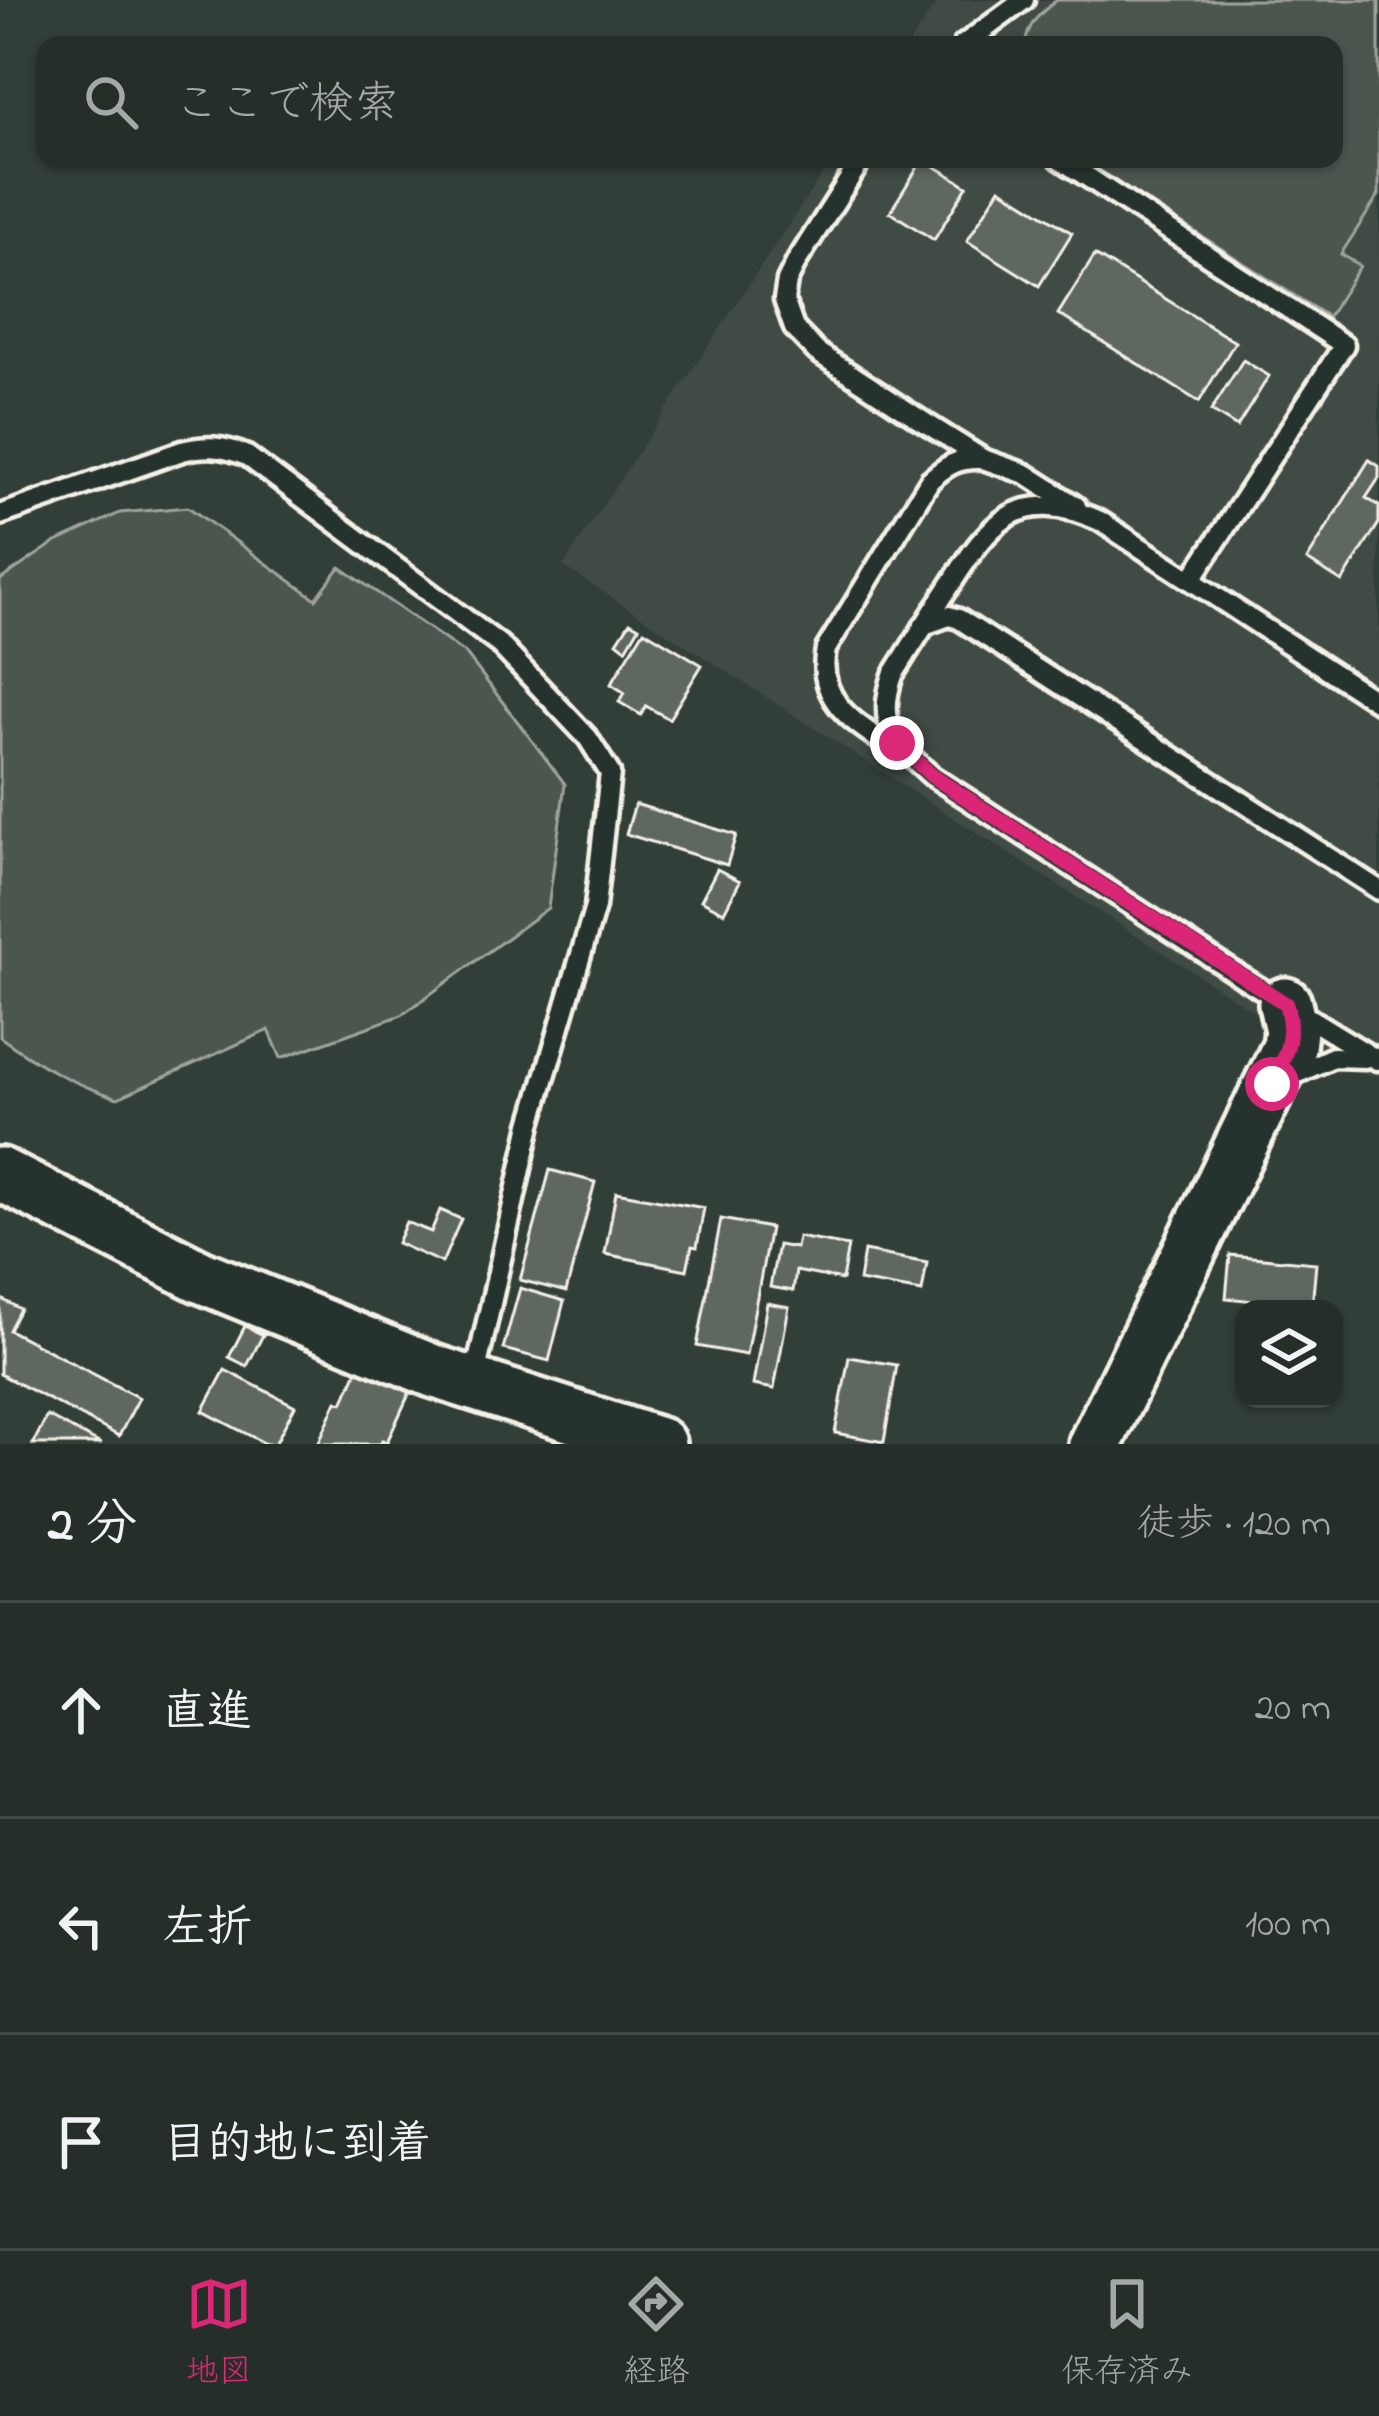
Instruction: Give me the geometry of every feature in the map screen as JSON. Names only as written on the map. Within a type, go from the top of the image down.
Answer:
[{"type":"street","points":[[1095,1444],[1289,1047],[1292,1030],[1286,1004]]},
{"type":"street","points":[[0,1174],[200,1276],[433,1372],[659,1444]]},
{"type":"lane","points":[[975,36],[1024,0]]},
{"type":"lane","points":[[856,168],[787,281],[788,316],[802,340],[983,459],[1026,474],[1379,703]]},
{"type":"lane","points":[[1074,168],[1345,345],[1191,580]]},
{"type":"lane","points":[[924,422],[940,448],[931,480],[826,649],[822,666],[836,705],[932,776],[1378,1060]]},
{"type":"lane","points":[[0,515],[205,445],[247,456],[500,645],[588,738],[610,772],[595,907],[531,1124],[473,1385]]},
{"type":"lane","points":[[931,480],[945,466],[963,459],[983,459]]},
{"type":"lane","points":[[932,776],[897,743],[886,720],[886,696],[893,675],[978,542],[997,521],[1040,506],[1062,506],[1100,521]]},
{"type":"lane","points":[[924,626],[949,616],[959,619],[1379,890]]},
{"type":"lane","points":[[1264,1101],[1295,1072],[1312,1064],[1333,1058],[1378,1060]]},
{"type":"shaded area","points":[[939,0],[1379,0],[1379,1076],[1345,1070],[563,566],[826,168],[1343,168],[1343,36],[914,36]]},
{"type":"shaded area","points":[[1057,0],[1379,0],[1379,195],[1341,254],[1360,266],[1328,317],[1095,168],[1343,168],[1343,36],[1028,36],[1036,19]]},
{"type":"shaded area","points":[[188,507],[316,599],[340,567],[466,654],[565,784],[548,908],[402,1015],[281,1058],[269,1030],[118,1098],[56,1073],[0,1037],[0,580],[54,543],[120,513]]},
{"type":"building","points":[[917,168],[938,168],[967,186],[934,240],[890,212]]},
{"type":"building","points":[[1000,188],[1072,233],[1039,286],[967,241]]},
{"type":"building","points":[[1095,255],[1235,342],[1199,402],[1058,314]]},
{"type":"building","points":[[1243,360],[1269,376],[1237,427],[1211,411]]},
{"type":"building","points":[[1369,460],[1379,466],[1379,478],[1366,498],[1379,506],[1379,523],[1342,582],[1307,560]]},
{"type":"building","points":[[630,622],[639,627],[626,649],[617,642]]},
{"type":"building","points":[[644,630],[702,665],[669,719],[646,706],[641,715],[619,702],[625,693],[611,684]]},
{"type":"building","points":[[635,804],[736,835],[727,865],[626,834]]},
{"type":"building","points":[[717,869],[740,881],[724,912],[701,900]]},
{"type":"building","points":[[550,1170],[595,1182],[566,1292],[520,1280]]},
{"type":"building","points":[[616,1192],[704,1208],[687,1270],[605,1254]]},
{"type":"building","points":[[440,1210],[461,1219],[442,1263],[397,1243],[406,1222],[431,1232]]},
{"type":"building","points":[[721,1219],[770,1228],[746,1355],[697,1346]]},
{"type":"building","points":[[798,1237],[848,1246],[842,1280],[796,1271],[793,1291],[770,1287],[778,1245],[796,1248]]},
{"type":"building","points":[[864,1251],[927,1263],[922,1292],[859,1281]]},
{"type":"building","points":[[1230,1255],[1316,1263],[1313,1300],[1226,1298]]},
{"type":"building","points":[[520,1288],[564,1301],[549,1361],[503,1349]]},
{"type":"building","points":[[0,1298],[20,1309],[9,1330],[139,1398],[119,1436],[0,1374]]},
{"type":"building","points":[[767,1303],[789,1307],[774,1389],[753,1385]]},
{"type":"building","points":[[245,1326],[263,1335],[247,1366],[229,1357]]},
{"type":"building","points":[[849,1357],[897,1365],[884,1442],[835,1433]]},
{"type":"building","points":[[358,1369],[410,1392],[387,1442],[318,1444],[337,1401],[343,1403]]},
{"type":"building","points":[[225,1370],[295,1406],[275,1444],[266,1444],[203,1411]]},
{"type":"building","points":[[47,1416],[101,1444],[33,1444]]},
{"type":"route","points":[[897,743],[932,776],[1286,1004],[1292,1030],[1272,1084]]}]
